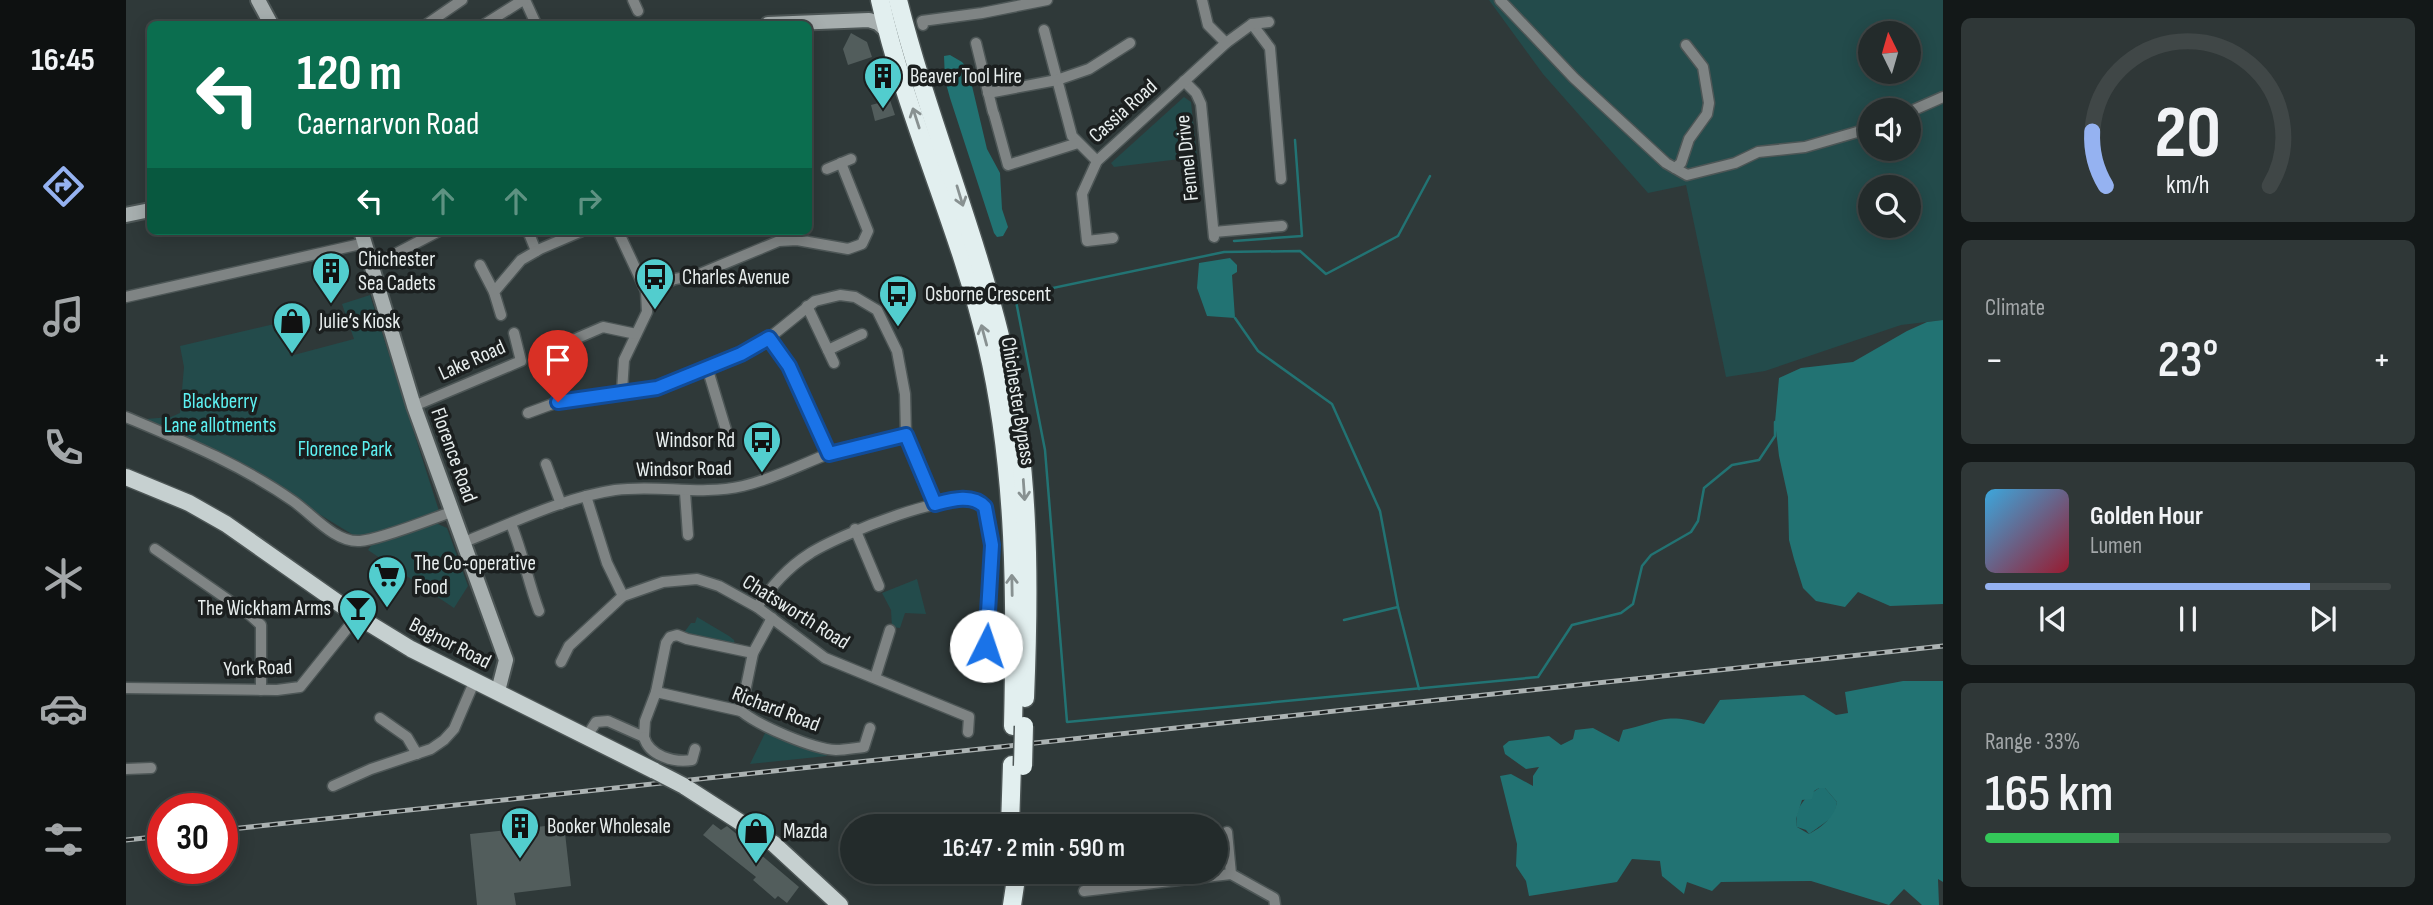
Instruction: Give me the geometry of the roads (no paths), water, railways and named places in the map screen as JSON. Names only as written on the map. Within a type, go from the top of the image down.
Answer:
[{"type":"highway","name":"Chichester Bypass","points":[[879,0],[972,290],[997,391],[1007,464],[1018,726]]},
{"type":"highway","name":"Chichester Bypass","points":[[898,0],[987,287],[1002,342],[1017,424],[1028,558],[1017,765],[1011,814]]},
{"type":"highway","name":"Chichester Bypass","points":[[1017,765],[1020,814]]},
{"type":"highway","points":[[1001,905],[1004,884]]},
{"type":"highway","points":[[1012,905],[1015,884]]},
{"type":"main road","name":"Bognor Road","points":[[126,477],[189,503],[226,524],[357,616],[411,649],[684,786],[774,844],[840,905]]},
{"type":"street","points":[[258,0],[269,21]]},
{"type":"street","points":[[431,21],[462,0]]},
{"type":"street","points":[[490,21],[524,0],[534,21]]},
{"type":"street","points":[[633,0],[638,11]]},
{"type":"street","points":[[867,20],[873,15],[879,0]]},
{"type":"street","points":[[922,25],[922,20],[982,13],[1046,0]]},
{"type":"street","points":[[1202,0],[1208,25],[1226,43]]},
{"type":"street","points":[[1500,0],[1574,78],[1675,168],[1687,175],[1735,163],[1758,152],[1805,147],[1858,132]]},
{"type":"street","points":[[812,22],[875,21],[888,32]]},
{"type":"street","name":"Cassia Road","points":[[1113,238],[1087,241],[1082,194],[1097,161],[1226,43],[1252,24],[1269,22]]},
{"type":"street","points":[[1252,24],[1270,48],[1281,179]]},
{"type":"street","points":[[1044,30],[1072,136],[1097,161]]},
{"type":"street","points":[[976,43],[1008,165],[1078,143]]},
{"type":"street","points":[[988,93],[1057,80],[1089,69],[1130,43]]},
{"type":"street","points":[[1675,168],[1681,163],[1689,139],[1707,114],[1709,103],[1703,67],[1686,45]]},
{"type":"street","name":"Fennel Drive","points":[[1184,81],[1196,93],[1201,104],[1214,234],[1282,226]]},
{"type":"street","points":[[1921,106],[1943,97]]},
{"type":"street","points":[[646,291],[675,279],[703,273],[787,236],[848,249],[865,241],[868,231],[846,161],[827,169]]},
{"type":"street","points":[[126,215],[147,211]]},
{"type":"street","points":[[372,266],[431,235]]},
{"type":"street","points":[[530,235],[538,250]]},
{"type":"street","points":[[494,292],[522,260],[573,235]]},
{"type":"street","points":[[620,235],[646,291],[647,312],[624,360],[622,391]]},
{"type":"street","points":[[126,297],[363,237]]},
{"type":"street","name":"Florence Road","points":[[363,237],[414,406],[506,660],[498,691]]},
{"type":"street","points":[[480,265],[494,292],[501,315]]},
{"type":"street","points":[[528,413],[558,402],[657,388],[741,354],[769,338],[807,306],[822,298],[840,295],[855,297],[877,310],[897,351],[905,394],[906,435],[935,504]]},
{"type":"street","points":[[807,306],[834,363]]},
{"type":"street","points":[[566,343],[603,327],[636,334]]},
{"type":"street","name":"Lake Road","points":[[414,406],[521,361],[514,333]]},
{"type":"street","points":[[828,350],[862,334]]},
{"type":"street","points":[[769,338],[789,366],[829,454]]},
{"type":"street","points":[[707,367],[726,430]]},
{"type":"street","points":[[126,417],[191,444],[261,482],[349,540],[374,538],[452,512]]},
{"type":"street","name":"Windsor Road","points":[[464,542],[586,496],[645,488],[685,492],[745,486],[829,454],[906,435]]},
{"type":"street","points":[[546,464],[561,504]]},
{"type":"street","points":[[685,492],[688,535]]},
{"type":"street","points":[[586,496],[607,563],[623,596]]},
{"type":"street","points":[[757,607],[789,569],[831,540],[855,529],[948,500],[974,500],[985,507],[988,517],[992,560],[984,665]]},
{"type":"street","points":[[511,524],[524,554],[530,589],[539,611]]},
{"type":"street","points":[[855,529],[879,586]]},
{"type":"street","points":[[155,549],[261,625],[261,690]]},
{"type":"street","name":"Chatsworth Road","points":[[561,662],[569,646],[623,596],[663,582],[697,579],[719,586],[757,607],[825,658],[969,717],[968,732]]},
{"type":"street","name":"York Road","points":[[126,688],[261,690],[304,685],[357,616]]},
{"type":"street","points":[[741,711],[753,653],[772,618]]},
{"type":"street","points":[[875,678],[890,630]]},
{"type":"street","points":[[695,749],[692,760],[674,760],[651,750],[644,737],[645,721],[656,692],[666,643],[674,635],[753,653]]},
{"type":"street","points":[[333,786],[371,769],[417,754],[444,740],[454,729],[475,680]]},
{"type":"street","name":"Richard Road","points":[[656,692],[741,711],[774,729],[835,750],[863,747],[870,728]]},
{"type":"street","points":[[380,718],[407,737],[417,754]]},
{"type":"street","points":[[587,736],[596,722],[604,721],[644,737]]},
{"type":"street","points":[[127,769],[151,768]]},
{"type":"street","points":[[1228,842],[1231,874]]},
{"type":"street","points":[[1084,891],[1231,874],[1274,898],[1275,905]]},
{"type":"waterway","points":[[1234,241],[1302,236],[1295,140]]},
{"type":"waterway","points":[[1430,176],[1398,236],[1326,274],[1300,251],[1224,252],[1015,296],[1045,450],[1067,722],[1538,677],[1572,625],[1621,613],[1633,604],[1642,566],[1651,555],[1691,532],[1698,521],[1704,488],[1732,465],[1759,460],[1775,436],[1775,422]]},
{"type":"waterway","points":[[1235,318],[1258,351],[1332,404],[1380,511],[1398,607],[1419,689]]},
{"type":"waterway","points":[[1344,620],[1398,607]]},
{"type":"railway","points":[[238,828],[1943,646]]},
{"type":"railway","points":[[126,840],[147,838]]},
{"type":"place","name":"Beaver Tool Hire","points":[[883,110]]},
{"type":"place","name":"Chichester Sea Cadets","points":[[331,305]]},
{"type":"place","name":"Charles Avenue","points":[[655,311]]},
{"type":"place","name":"Osborne Crescent","points":[[898,328]]},
{"type":"place","name":"Julie’s Kiosk","points":[[292,355]]},
{"type":"place","name":"Windsor Rd","points":[[762,474]]},
{"type":"place","name":"The Co-operative Food","points":[[387,609]]},
{"type":"place","name":"The Wickham Arms","points":[[358,642]]},
{"type":"place","name":"Booker Wholesale","points":[[520,860]]},
{"type":"place","name":"Mazda","points":[[756,865]]},
{"type":"park label","name":"Blackberry Lane allotments","points":[[220,413]]},
{"type":"park label","name":"Florence Park","points":[[345,449]]}]
